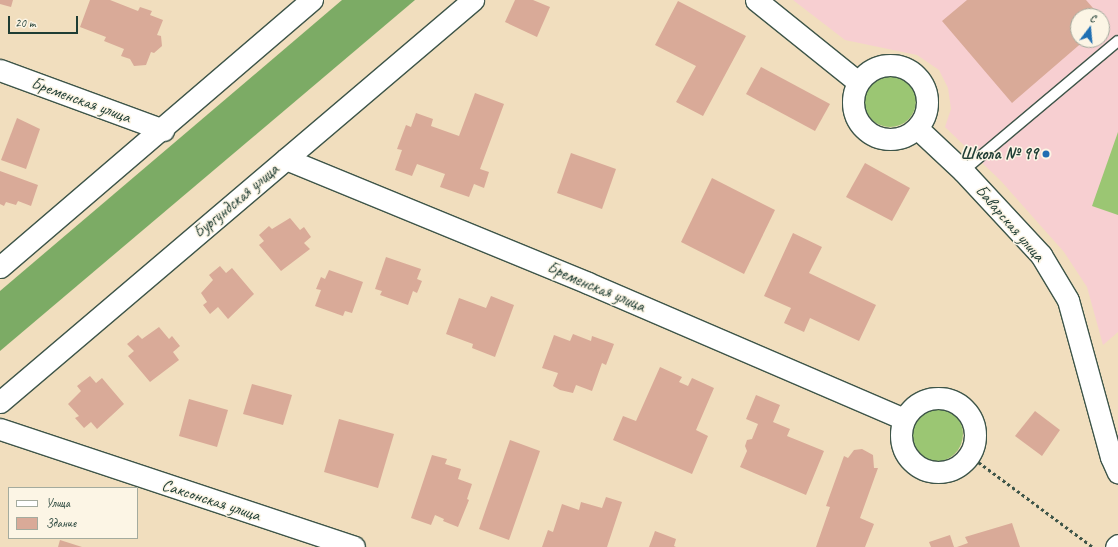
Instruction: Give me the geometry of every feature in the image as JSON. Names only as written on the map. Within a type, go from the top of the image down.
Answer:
[{"type":"street","points":[[0,267],[163,130],[312,0]]},
{"type":"street","name":"Бургундская улица","points":[[0,402],[473,0]]},
{"type":"street","points":[[756,0],[858,82]]},
{"type":"street","points":[[894,64],[913,72],[920,80],[927,99],[925,114],[917,128],[907,135],[895,138],[883,139],[872,134],[856,117],[853,93],[858,82],[864,74],[883,65],[894,64]]},
{"type":"street","name":"Бременская улица","points":[[0,70],[163,130]]},
{"type":"street","name":"Баварская улица","points":[[917,128],[964,171],[1041,255],[1068,300],[1111,457],[1118,474]]},
{"type":"street","name":"Бременская улица","points":[[286,159],[588,282],[904,419]]},
{"type":"street","points":[[932,399],[959,405],[968,414],[976,435],[969,455],[964,463],[954,469],[941,472],[916,464],[906,452],[901,442],[900,430],[904,419],[912,409],[932,399]]},
{"type":"street","name":"Саксонская улица","points":[[0,429],[354,547]]},
{"type":"lane","points":[[964,171],[1118,41]]},
{"type":"path","points":[[969,455],[1093,547]]},
{"type":"shaded area","name":"Школа № 99","points":[[793,0],[1118,0],[1118,332],[1103,345],[1087,287],[1064,252],[1001,181],[945,127],[951,109],[948,88],[939,70],[917,55],[845,40]]},
{"type":"green space","points":[[342,0],[415,0],[0,351],[0,291]]},
{"type":"green space","points":[[885,75],[895,75],[909,82],[916,96],[916,106],[909,120],[895,127],[885,127],[875,123],[868,116],[864,106],[864,96],[868,86],[875,79]]},
{"type":"green space","points":[[1118,132],[1118,215],[1092,206]]},
{"type":"green space","points":[[935,406],[946,408],[955,414],[961,423],[963,434],[961,445],[955,454],[946,460],[935,462],[924,460],[915,454],[909,445],[907,434],[909,423],[915,414],[924,408]]},
{"type":"building","points":[[0,0],[13,0],[11,7],[0,4]]},
{"type":"building","points":[[90,0],[110,0],[138,11],[140,7],[152,11],[150,15],[163,20],[157,35],[161,36],[162,46],[154,53],[151,52],[146,65],[134,66],[130,59],[121,56],[124,49],[104,41],[106,37],[80,27]]},
{"type":"building","points":[[515,0],[533,0],[550,7],[537,37],[505,22]]},
{"type":"building","points":[[967,0],[1086,0],[1093,8],[1070,8],[1070,48],[1076,48],[1012,103],[942,21]]},
{"type":"building","points":[[678,1],[746,36],[703,116],[676,102],[696,66],[655,45]]},
{"type":"building","points":[[761,67],[830,104],[815,131],[746,94]]},
{"type":"building","points":[[475,93],[504,104],[480,169],[489,172],[484,188],[474,184],[469,197],[440,187],[445,174],[417,164],[412,176],[395,170],[402,150],[397,149],[406,125],[411,127],[416,113],[433,119],[431,126],[459,136]]},
{"type":"building","points":[[17,118],[40,129],[26,169],[1,160]]},
{"type":"building","points":[[571,153],[616,169],[602,209],[557,193]]},
{"type":"building","points":[[865,163],[910,188],[892,221],[846,197]]},
{"type":"building","points":[[0,171],[38,185],[31,206],[18,201],[16,205],[6,202],[4,206],[0,204]]},
{"type":"building","points":[[712,178],[775,210],[744,274],[681,242]]},
{"type":"building","points":[[290,218],[300,230],[304,227],[311,237],[304,243],[310,249],[281,271],[259,245],[264,241],[259,235],[269,226],[272,229]]},
{"type":"building","points":[[793,233],[822,247],[809,273],[876,305],[859,341],[810,318],[804,332],[784,323],[791,308],[764,296]]},
{"type":"building","points":[[386,257],[421,269],[417,279],[422,281],[417,293],[413,291],[408,305],[380,295],[382,291],[375,289]]},
{"type":"building","points":[[220,266],[226,273],[232,268],[254,294],[228,319],[218,307],[210,314],[203,305],[207,302],[201,293],[213,280],[209,275]]},
{"type":"building","points":[[329,270],[363,282],[352,313],[345,311],[343,316],[315,306],[321,290],[316,289],[321,277],[325,279]]},
{"type":"building","points":[[491,296],[514,305],[495,357],[472,348],[473,344],[446,334],[459,298],[486,308]]},
{"type":"building","points":[[159,327],[169,339],[172,336],[180,346],[173,352],[179,360],[150,382],[128,356],[134,351],[127,344],[138,335],[142,339]]},
{"type":"building","points":[[573,334],[591,341],[592,336],[614,344],[606,365],[602,363],[592,391],[576,385],[573,393],[560,390],[553,386],[558,373],[542,368],[554,335],[570,341]]},
{"type":"building","points":[[660,367],[682,377],[679,382],[688,386],[692,378],[714,388],[696,430],[708,436],[692,474],[613,440],[623,416],[636,421]]},
{"type":"building","points":[[90,376],[96,383],[102,378],[124,404],[97,429],[91,422],[84,428],[75,418],[79,416],[68,404],[81,391],[77,386]]},
{"type":"building","points":[[252,384],[292,395],[283,425],[243,414]]},
{"type":"building","points":[[756,395],[780,405],[773,422],[790,429],[787,436],[824,451],[806,495],[740,467],[747,451],[745,446],[747,440],[752,439],[758,424],[746,419]]},
{"type":"building","points":[[189,399],[228,410],[217,447],[179,436]]},
{"type":"building","points":[[1035,411],[1060,430],[1042,456],[1015,436]]},
{"type":"building","points":[[339,419],[394,434],[378,488],[324,472]]},
{"type":"building","points":[[510,440],[540,451],[509,540],[479,529]]},
{"type":"building","points":[[862,449],[873,455],[874,468],[878,468],[860,518],[874,524],[865,547],[816,547],[830,507],[826,506],[844,456],[848,458],[854,450]]},
{"type":"building","points":[[432,455],[447,459],[445,464],[461,469],[458,479],[472,484],[467,499],[469,500],[458,527],[443,521],[444,519],[435,515],[431,525],[411,518]]},
{"type":"building","points":[[606,497],[622,502],[607,547],[542,547],[548,530],[553,532],[562,504],[579,510],[581,502],[602,508]]},
{"type":"building","points":[[1012,523],[1020,547],[957,547],[968,543],[965,537]]},
{"type":"building","points":[[655,531],[676,539],[674,546],[676,547],[649,547]]},
{"type":"building","points":[[950,535],[954,547],[931,547],[929,542]]},
{"type":"building","points":[[60,540],[82,547],[58,547]]},
{"type":"place","name":"Школа № 99","points":[[1046,154]]}]
